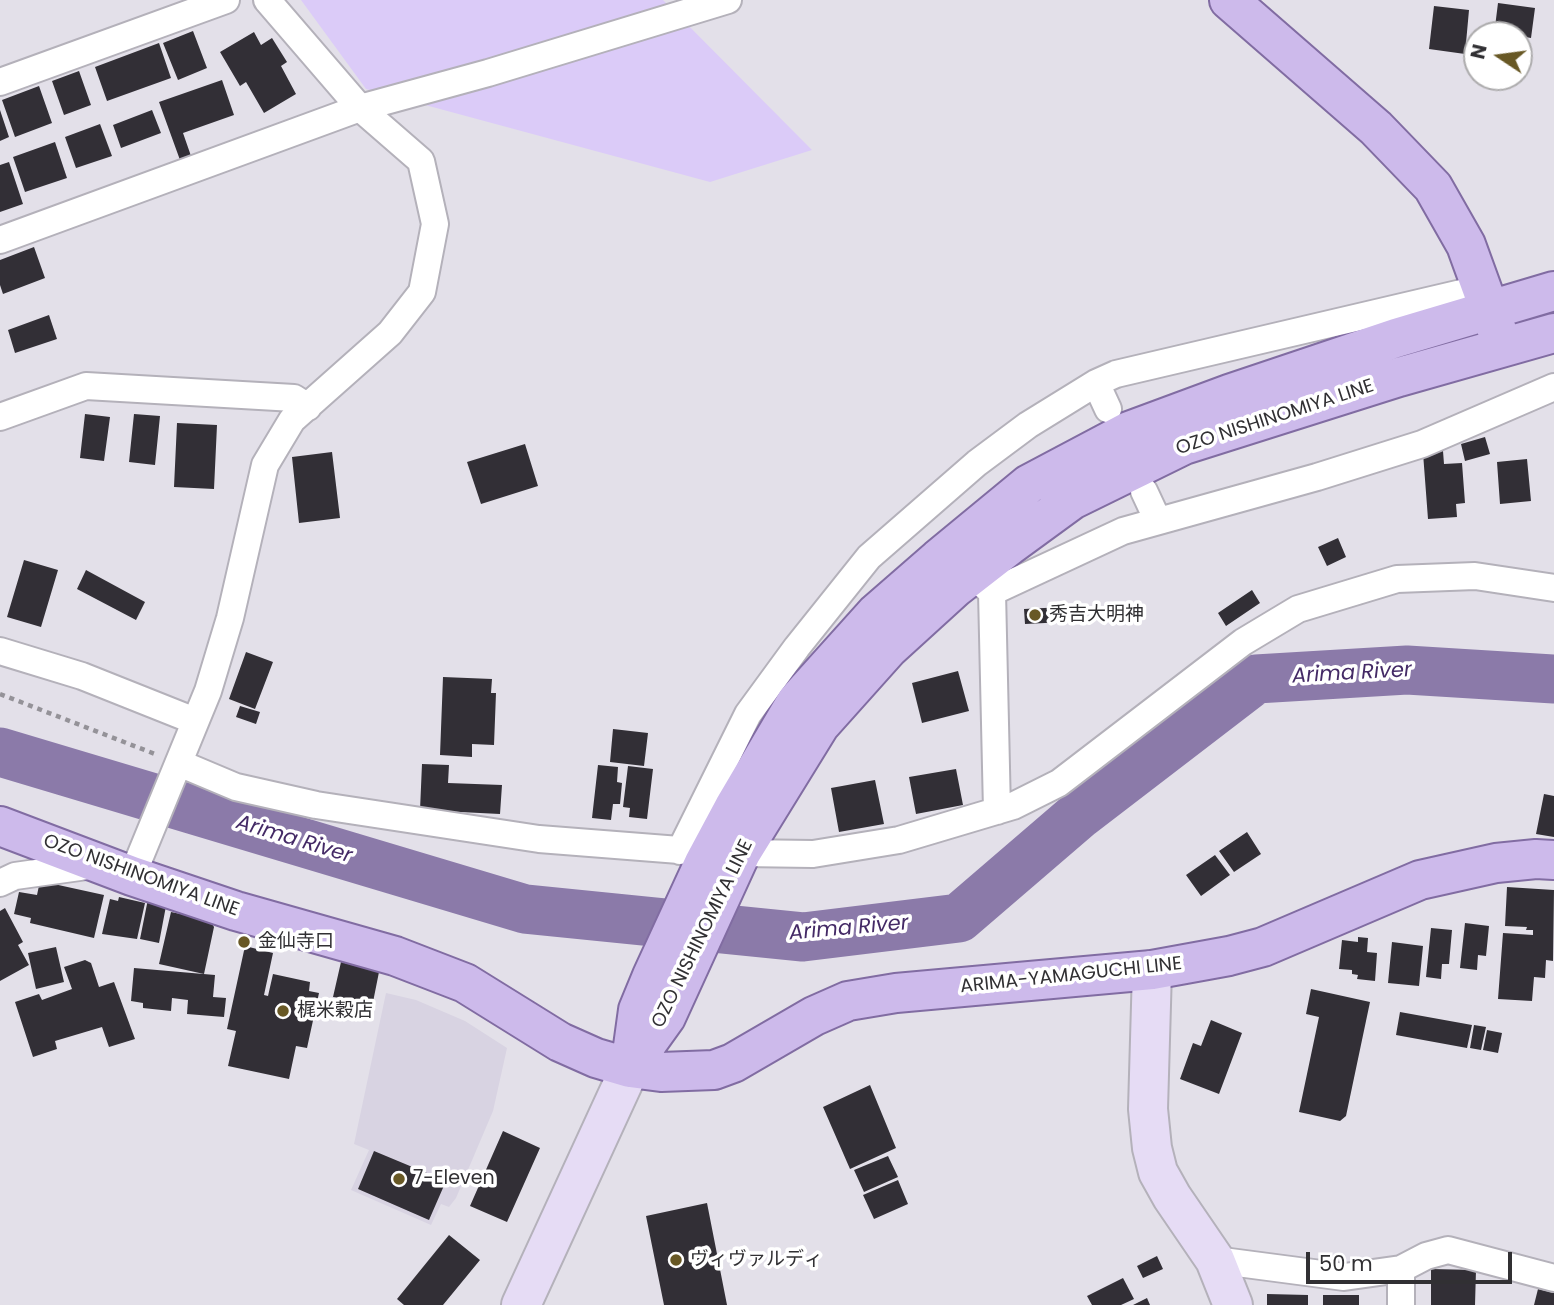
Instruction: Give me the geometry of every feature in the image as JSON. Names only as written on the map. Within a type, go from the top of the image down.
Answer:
[{"type":"main road","points":[[1229,0],[1376,128],[1433,187],[1466,245],[1503,348],[1554,333]]},
{"type":"main road","points":[[1486,299],[1554,291]]},
{"type":"main road","name":"OZO NISHINOMIYA LINE","points":[[969,574],[1029,484],[1129,431],[1396,338],[1486,299]]},
{"type":"main road","name":"OZO NISHINOMIYA LINE","points":[[0,826],[124,867],[236,911],[395,956],[453,978],[521,1016],[560,1042],[596,1058],[630,1068],[666,1017],[668,976],[710,857],[734,807],[796,702],[876,614],[969,574],[1072,500],[1184,445],[1387,381],[1503,348]]},
{"type":"main road","name":"ARIMA-YAMAGUCHI LINE","points":[[630,1068],[661,1072],[714,1070],[733,1063],[814,1016],[848,1001],[896,993],[1152,970],[1229,956],[1263,947],[1420,880],[1496,863],[1554,860]]},
{"type":"street","points":[[0,82],[226,0]]},
{"type":"street","points":[[0,883],[15,876],[124,867],[175,772],[208,691],[230,618],[265,465],[292,420],[390,333],[422,292],[435,223],[421,161],[360,108],[267,0]]},
{"type":"street","points":[[0,240],[360,108],[488,73],[727,0]]},
{"type":"street","points":[[710,857],[748,714],[797,647],[869,557],[977,463],[1028,425],[1096,383],[1116,374],[1486,299]]},
{"type":"street","points":[[1096,383],[1108,409]]},
{"type":"street","points":[[0,417],[86,386],[293,398],[307,407]]},
{"type":"street","points":[[997,811],[969,574],[1317,477],[1422,444],[1554,387]]},
{"type":"street","points":[[1144,491],[1158,521]]},
{"type":"street","points":[[175,772],[317,805],[539,839],[710,857],[813,854],[899,840],[1013,806],[1059,783],[1243,642],[1298,609],[1397,579],[1475,576],[1554,587]]},
{"type":"street","points":[[0,650],[82,676],[195,721]]},
{"type":"street","points":[[1152,970],[1148,1109],[1152,1148],[1158,1172],[1215,1260],[1233,1305]]},
{"type":"street","points":[[521,1305],[630,1068]]},
{"type":"street","points":[[1215,1260],[1344,1277],[1401,1269],[1426,1256],[1448,1250],[1554,1278]]},
{"type":"street","points":[[1401,1269],[1401,1305]]},
{"type":"path","points":[[0,694],[175,772]]},
{"type":"shaded area","points":[[301,0],[663,0],[812,150],[710,182],[366,89]]},
{"type":"shaded area","points":[[386,993],[416,1000],[465,1021],[507,1048],[493,1111],[456,1198],[449,1207],[441,1204],[431,1225],[351,1190],[369,1150],[354,1144]]},
{"type":"building","points":[[1498,3],[1535,8],[1533,23],[1496,21]]},
{"type":"building","points":[[1434,6],[1469,10],[1468,21],[1463,21],[1463,54],[1429,49]]},
{"type":"building","points":[[193,31],[207,68],[178,80],[163,43]]},
{"type":"building","points":[[254,32],[261,45],[272,38],[287,62],[281,66],[296,94],[264,113],[246,82],[240,86],[220,52]]},
{"type":"building","points":[[159,43],[171,78],[107,101],[95,67]]},
{"type":"building","points":[[79,71],[91,105],[64,115],[52,81]]},
{"type":"building","points":[[222,80],[234,115],[183,133],[191,156],[180,160],[159,102]]},
{"type":"building","points":[[39,86],[52,123],[15,137],[2,100]]},
{"type":"building","points":[[0,110],[9,137],[0,141]]},
{"type":"building","points":[[152,110],[161,133],[121,148],[113,125]]},
{"type":"building","points":[[100,124],[112,156],[76,168],[65,137]]},
{"type":"building","points":[[55,142],[67,178],[25,192],[13,157]]},
{"type":"building","points":[[9,162],[23,204],[0,212],[0,165]]},
{"type":"building","points":[[34,247],[45,278],[3,294],[0,285],[0,260]]},
{"type":"building","points":[[49,315],[57,339],[15,353],[8,330]]},
{"type":"building","points":[[85,414],[110,417],[104,461],[80,458]]},
{"type":"building","points":[[134,414],[160,416],[155,465],[129,462]]},
{"type":"building","points":[[177,423],[217,425],[214,489],[174,487]]},
{"type":"building","points":[[1485,437],[1490,454],[1465,461],[1461,444]]},
{"type":"building","points":[[525,444],[538,486],[481,504],[467,462]]},
{"type":"building","points":[[1443,451],[1444,464],[1462,463],[1465,503],[1456,504],[1457,517],[1428,519],[1423,453]]},
{"type":"building","points":[[332,452],[340,518],[299,523],[292,457]]},
{"type":"building","points":[[1527,459],[1531,501],[1500,504],[1497,462]]},
{"type":"building","points":[[1338,538],[1346,557],[1327,566],[1318,547]]},
{"type":"building","points":[[24,560],[58,570],[41,627],[7,617]]},
{"type":"building","points":[[86,570],[145,602],[136,620],[77,589]]},
{"type":"building","points":[[1252,590],[1260,603],[1226,626],[1218,613]]},
{"type":"building","points":[[1064,607],[1065,622],[1025,624],[1024,609]]},
{"type":"building","points":[[246,652],[273,662],[255,709],[229,699]]},
{"type":"building","points":[[958,671],[969,711],[922,723],[912,683]]},
{"type":"building","points":[[443,677],[492,679],[491,693],[496,693],[494,745],[472,744],[472,757],[440,755]]},
{"type":"building","points":[[240,706],[260,712],[256,724],[236,717]]},
{"type":"building","points":[[613,729],[648,733],[644,766],[610,762]]},
{"type":"building","points":[[422,764],[449,765],[448,783],[502,785],[500,814],[420,810]]},
{"type":"building","points":[[598,765],[618,767],[617,782],[622,783],[620,804],[613,804],[611,820],[592,818]]},
{"type":"building","points":[[628,766],[653,769],[647,819],[629,817],[630,808],[623,807]]},
{"type":"building","points":[[956,769],[963,805],[916,814],[909,777]]},
{"type":"building","points":[[875,780],[884,824],[839,832],[831,788]]},
{"type":"building","points":[[1544,794],[1554,796],[1554,837],[1536,834]]},
{"type":"building","points":[[1247,832],[1261,854],[1234,872],[1219,851]]},
{"type":"building","points":[[1215,855],[1230,875],[1201,896],[1186,875]]},
{"type":"building","points":[[40,881],[104,895],[94,938],[30,923],[31,918],[14,914],[19,892],[37,895]]},
{"type":"building","points":[[1507,887],[1554,890],[1553,961],[1546,960],[1545,978],[1534,977],[1532,1001],[1498,999],[1503,933],[1533,935],[1533,930],[1526,930],[1527,927],[1505,926]]},
{"type":"building","points":[[119,897],[145,903],[137,939],[102,934],[110,899],[118,901]]},
{"type":"building","points":[[148,899],[166,906],[159,943],[140,939]]},
{"type":"building","points":[[5,908],[23,942],[18,945],[29,965],[0,981],[0,911]]},
{"type":"building","points":[[171,912],[210,920],[214,927],[204,974],[159,964]]},
{"type":"building","points":[[1465,923],[1489,926],[1486,956],[1478,955],[1477,970],[1460,968]]},
{"type":"building","points":[[1431,928],[1452,930],[1449,964],[1442,964],[1441,979],[1426,977]]},
{"type":"building","points":[[1358,937],[1368,938],[1367,952],[1377,953],[1375,981],[1357,979],[1358,975],[1352,974],[1352,970],[1339,969],[1342,940],[1358,942]]},
{"type":"building","points":[[1392,942],[1423,946],[1419,986],[1388,983]]},
{"type":"building","points":[[245,946],[273,953],[264,995],[268,996],[273,974],[310,982],[309,991],[319,993],[307,1048],[296,1046],[289,1079],[228,1066],[236,1031],[227,1029]]},
{"type":"building","points":[[56,947],[64,982],[36,989],[28,953]]},
{"type":"building","points":[[85,960],[91,963],[99,987],[114,982],[135,1039],[109,1047],[102,1027],[55,1041],[57,1049],[33,1057],[15,1002],[39,994],[42,1000],[72,989],[64,967]]},
{"type":"building","points":[[341,962],[379,972],[373,1002],[333,997]]},
{"type":"building","points":[[134,968],[215,975],[213,997],[226,998],[224,1017],[187,1014],[188,1000],[172,998],[171,1011],[143,1008],[143,1003],[131,1001]]},
{"type":"building","points":[[1311,989],[1370,1002],[1346,1116],[1340,1121],[1299,1112],[1319,1017],[1306,1014]]},
{"type":"building","points":[[1400,1012],[1472,1025],[1467,1048],[1396,1035]]},
{"type":"building","points":[[1211,1020],[1242,1033],[1219,1094],[1180,1079],[1193,1043],[1201,1046]]},
{"type":"building","points":[[1474,1025],[1486,1027],[1481,1050],[1470,1048]]},
{"type":"building","points":[[1487,1030],[1502,1033],[1498,1053],[1483,1050]]},
{"type":"building","points":[[870,1085],[896,1148],[850,1169],[823,1107]]},
{"type":"building","points":[[503,1131],[540,1148],[507,1222],[470,1206]]},
{"type":"building","points":[[374,1151],[446,1181],[429,1220],[358,1189]]},
{"type":"building","points":[[888,1156],[898,1177],[864,1192],[854,1170]]},
{"type":"building","points":[[898,1180],[908,1204],[874,1219],[863,1195]]},
{"type":"building","points":[[707,1203],[727,1305],[664,1305],[646,1216]]},
{"type":"building","points":[[449,1235],[480,1260],[443,1305],[404,1305],[397,1299]]},
{"type":"building","points":[[1157,1256],[1163,1269],[1143,1278],[1137,1266]]},
{"type":"building","points":[[1431,1269],[1476,1270],[1475,1305],[1431,1305]]},
{"type":"building","points":[[1123,1278],[1134,1299],[1121,1305],[1092,1305],[1087,1296]]},
{"type":"building","points":[[1538,1289],[1554,1293],[1554,1305],[1534,1305]]},
{"type":"building","points":[[1267,1294],[1308,1295],[1308,1305],[1267,1305]]},
{"type":"building","points":[[1323,1295],[1359,1295],[1359,1305],[1323,1305]]},
{"type":"building","points":[[1147,1298],[1150,1305],[1133,1305]]},
{"type":"waterway","name":"Arima River","points":[[0,752],[525,909],[803,937],[959,918],[1080,814],[1256,679],[1407,670],[1554,679]]},
{"type":"place","name":"秀吉大明神","points":[[1035,615]]},
{"type":"place","name":"金仙寺口","points":[[244,942]]},
{"type":"place","name":"梶米穀店","points":[[283,1011]]},
{"type":"place","name":"7-Eleven","points":[[399,1179]]},
{"type":"place","name":"ヴィヴァルディ","points":[[676,1260]]}]
